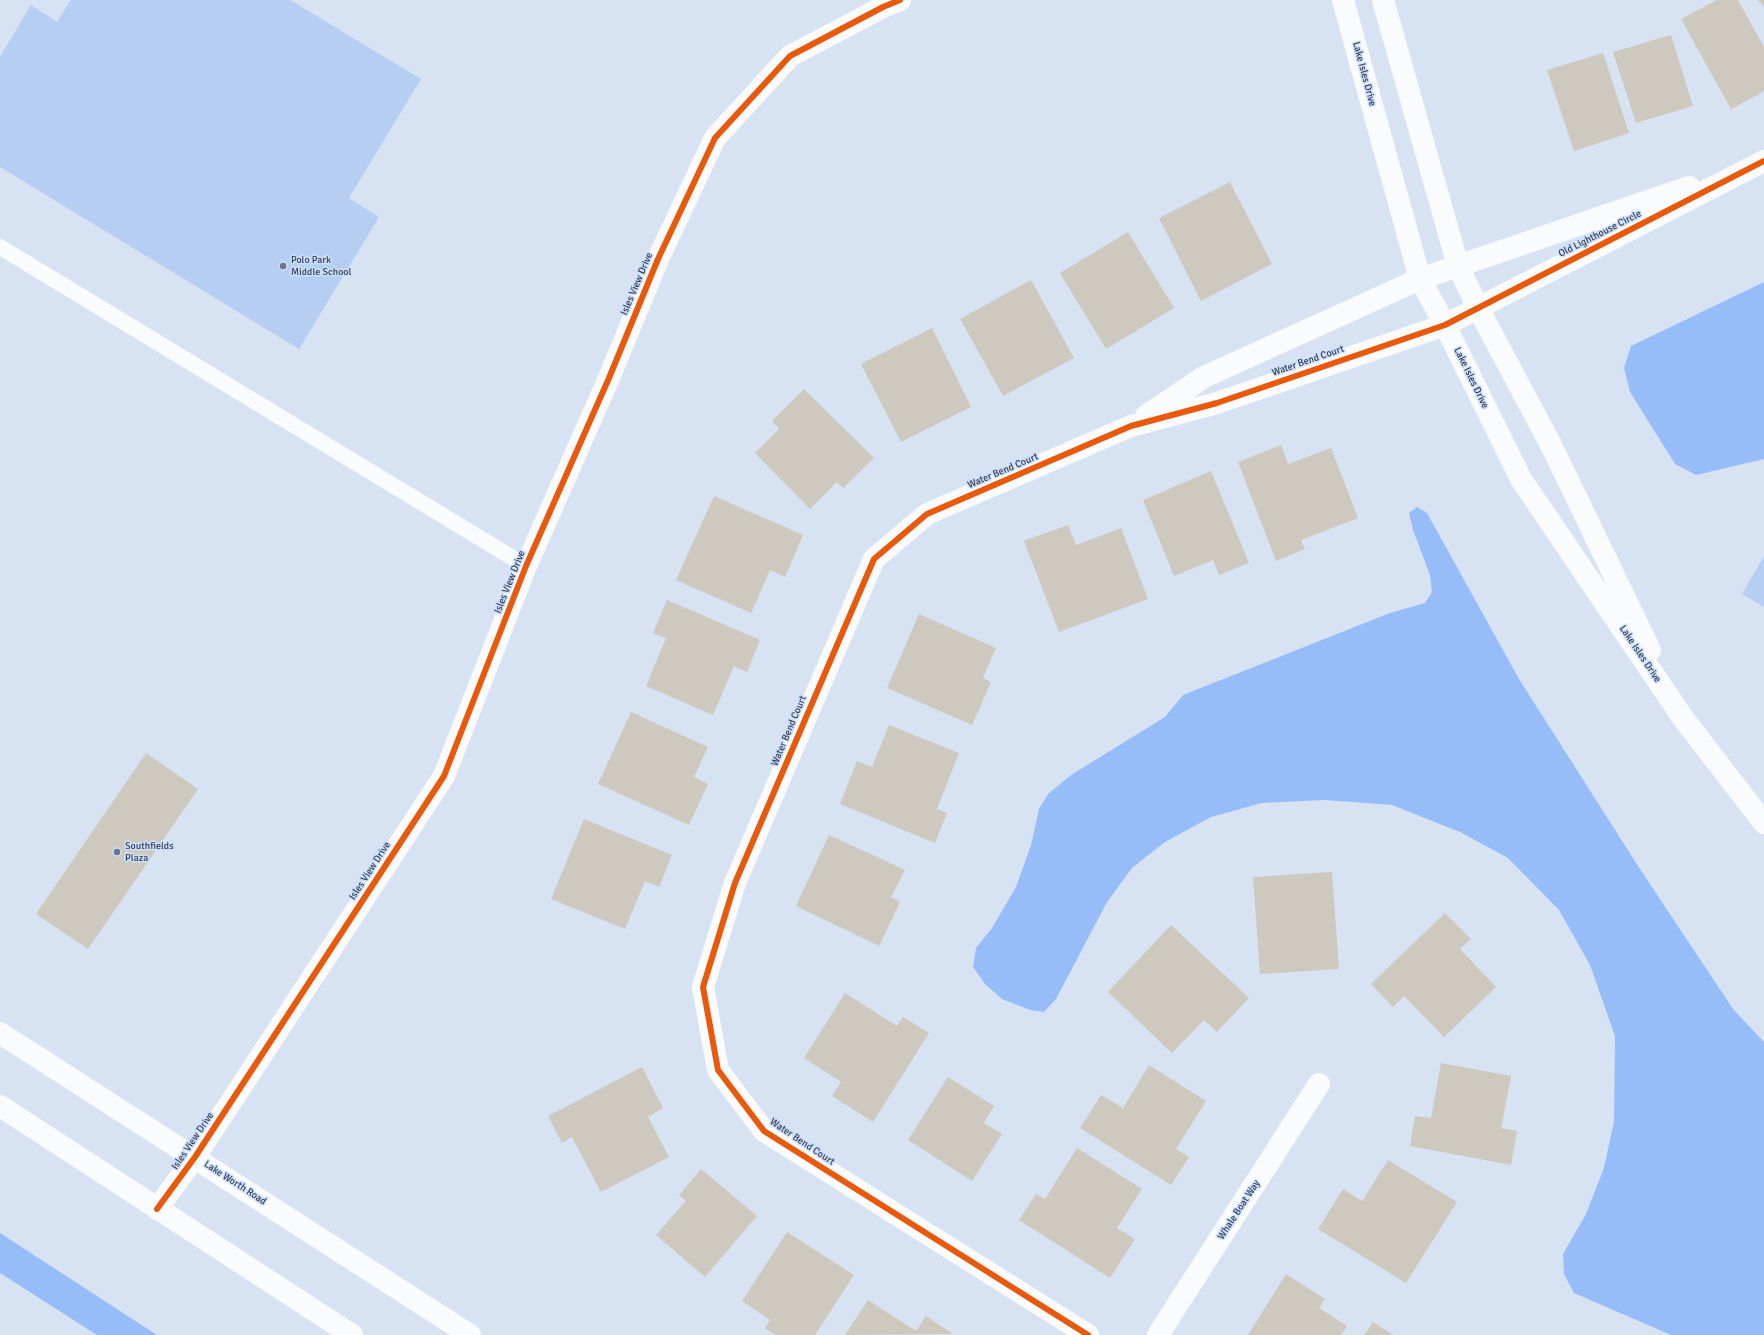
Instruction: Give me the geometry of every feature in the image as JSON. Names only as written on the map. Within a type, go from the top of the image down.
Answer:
[{"type":"street","name":"Isles View Drive","points":[[157,1209],[195,1157],[444,776],[526,566],[609,378],[658,259],[715,138],[790,56],[883,7],[900,0]]},
{"type":"street","name":"Lake Isles Drive","points":[[1343,0],[1420,279],[1445,325],[1521,479],[1683,718],[1764,823]]},
{"type":"street","name":"Lake Isles Drive","points":[[1383,0],[1458,266],[1478,308],[1551,445],[1683,718]]},
{"type":"street","name":"Old Lighthouse Circle","points":[[1420,279],[1763,162]]},
{"type":"street","name":"Old Lighthouse Circle","points":[[1445,325],[1763,162]]},
{"type":"street","name":"Water Bend Court","points":[[1131,426],[1204,377],[1420,279]]},
{"type":"street","name":"Water Bend Court","points":[[1088,1335],[764,1130],[718,1070],[703,986],[735,883],[874,560],[927,514],[1131,426],[1217,403],[1445,325]]},
{"type":"street","name":"Lake Worth Road","points":[[0,1033],[470,1335]]},
{"type":"street","name":"Whale Boat Way","points":[[1158,1335],[1320,1084]]},
{"type":"street","points":[[0,1106],[352,1335]]},
{"type":"lane","points":[[0,248],[526,566]]},
{"type":"shaded area","points":[[71,0],[290,0],[421,79],[349,198],[379,217],[299,349],[0,167],[0,57],[31,5],[57,22]]},
{"type":"shaded area","points":[[1764,282],[1764,459],[1696,475],[1675,464],[1630,392],[1624,368],[1631,346]]},
{"type":"shaded area","points":[[1417,507],[1427,513],[1519,679],[1638,866],[1733,1009],[1764,1042],[1764,1335],[1671,1335],[1574,1293],[1564,1274],[1563,1254],[1586,1214],[1604,1168],[1614,1121],[1615,1036],[1590,965],[1559,910],[1508,858],[1460,832],[1392,805],[1325,800],[1262,803],[1211,817],[1165,842],[1132,868],[1107,902],[1056,999],[1044,1012],[1030,1010],[1002,999],[985,984],[973,967],[976,948],[992,928],[1016,887],[1031,845],[1039,809],[1048,794],[1071,775],[1165,717],[1183,695],[1390,613],[1425,603],[1432,592],[1430,575],[1413,530],[1409,513]]},
{"type":"shaded area","points":[[1764,556],[1764,607],[1742,594]]},
{"type":"shaded area","points":[[0,1233],[157,1335],[97,1335],[0,1273]]},
{"type":"building","points":[[1717,0],[1738,0],[1764,47],[1764,91],[1731,109],[1681,19]]},
{"type":"building","points":[[1758,0],[1764,0],[1764,7]]},
{"type":"building","points":[[1671,35],[1693,106],[1636,123],[1613,52]]},
{"type":"building","points":[[1603,53],[1629,133],[1574,151],[1547,70]]},
{"type":"building","points":[[1230,182],[1272,264],[1201,301],[1159,218]]},
{"type":"building","points":[[1128,232],[1174,308],[1106,349],[1060,273]]},
{"type":"building","points":[[1031,280],[1074,358],[1003,396],[960,319]]},
{"type":"building","points":[[932,328],[971,407],[901,442],[861,364]]},
{"type":"building","points":[[804,389],[874,458],[843,488],[837,482],[810,509],[755,453],[779,429],[772,421]]},
{"type":"building","points":[[1281,445],[1288,464],[1331,448],[1358,518],[1301,540],[1305,549],[1276,561],[1238,462]]},
{"type":"building","points":[[1211,471],[1249,563],[1219,575],[1213,560],[1174,576],[1143,500]]},
{"type":"building","points":[[714,496],[803,535],[785,577],[770,570],[751,613],[676,580]]},
{"type":"building","points":[[1068,525],[1076,545],[1121,528],[1148,599],[1059,632],[1024,541]]},
{"type":"building","points":[[667,600],[760,640],[747,672],[734,666],[713,715],[646,686],[666,638],[653,633]]},
{"type":"building","points":[[919,614],[996,648],[983,678],[991,682],[972,725],[887,688]]},
{"type":"building","points":[[631,712],[708,747],[694,777],[708,784],[689,825],[598,784]]},
{"type":"building","points":[[889,725],[959,753],[937,809],[947,813],[935,843],[840,804],[857,761],[872,767]]},
{"type":"building","name":"Southfields Plaza","points":[[146,753],[198,789],[88,949],[36,914]]},
{"type":"building","points":[[584,819],[672,855],[659,887],[645,881],[625,929],[551,899]]},
{"type":"building","points":[[829,835],[905,870],[891,897],[900,902],[879,946],[796,906]]},
{"type":"building","points":[[1332,872],[1339,969],[1260,974],[1253,877]]},
{"type":"building","points":[[1445,913],[1471,939],[1460,949],[1496,987],[1444,1037],[1404,996],[1393,1007],[1371,984]]},
{"type":"building","points":[[1171,925],[1249,998],[1217,1032],[1204,1020],[1172,1053],[1108,992]]},
{"type":"building","points":[[845,993],[897,1026],[903,1017],[929,1033],[873,1122],[832,1096],[841,1082],[804,1058]]},
{"type":"building","points":[[1441,1063],[1511,1076],[1501,1128],[1517,1131],[1511,1165],[1410,1146],[1415,1116],[1431,1118]]},
{"type":"building","points":[[1149,1065],[1206,1101],[1176,1149],[1189,1157],[1171,1185],[1080,1128],[1101,1095],[1123,1108]]},
{"type":"building","points":[[642,1067],[663,1108],[648,1117],[669,1157],[601,1192],[572,1137],[562,1143],[548,1116]]},
{"type":"building","points":[[948,1077],[994,1106],[984,1123],[1002,1134],[972,1181],[908,1140]]},
{"type":"building","points":[[1077,1148],[1142,1189],[1117,1228],[1135,1239],[1110,1278],[1019,1220],[1036,1194],[1045,1199]]},
{"type":"building","points":[[1388,1160],[1457,1202],[1406,1283],[1318,1229],[1343,1189],[1362,1201]]},
{"type":"building","points":[[701,1169],[757,1216],[705,1277],[656,1235],[686,1201],[679,1195]]},
{"type":"building","points":[[787,1232],[854,1275],[815,1335],[775,1335],[765,1328],[770,1320],[742,1301]]},
{"type":"building","points":[[1286,1274],[1325,1299],[1319,1308],[1347,1326],[1341,1335],[1248,1335]]},
{"type":"building","points":[[868,1300],[916,1331],[926,1316],[953,1334],[845,1335]]},
{"type":"building","points":[[1373,1322],[1393,1335],[1364,1335]]},
{"type":"cycle path","points":[[157,1209],[195,1157],[444,776],[526,566],[609,378],[658,259],[715,138],[790,56],[883,7],[900,0]]},
{"type":"cycle path","points":[[1088,1335],[764,1131],[718,1070],[703,987],[735,883],[874,559],[927,514],[1131,426],[1217,403],[1445,325],[1764,161]]},
{"type":"place","name":"Polo Park Middle School","points":[[283,266]]},
{"type":"place","name":"Southfields Plaza","points":[[117,852]]}]
